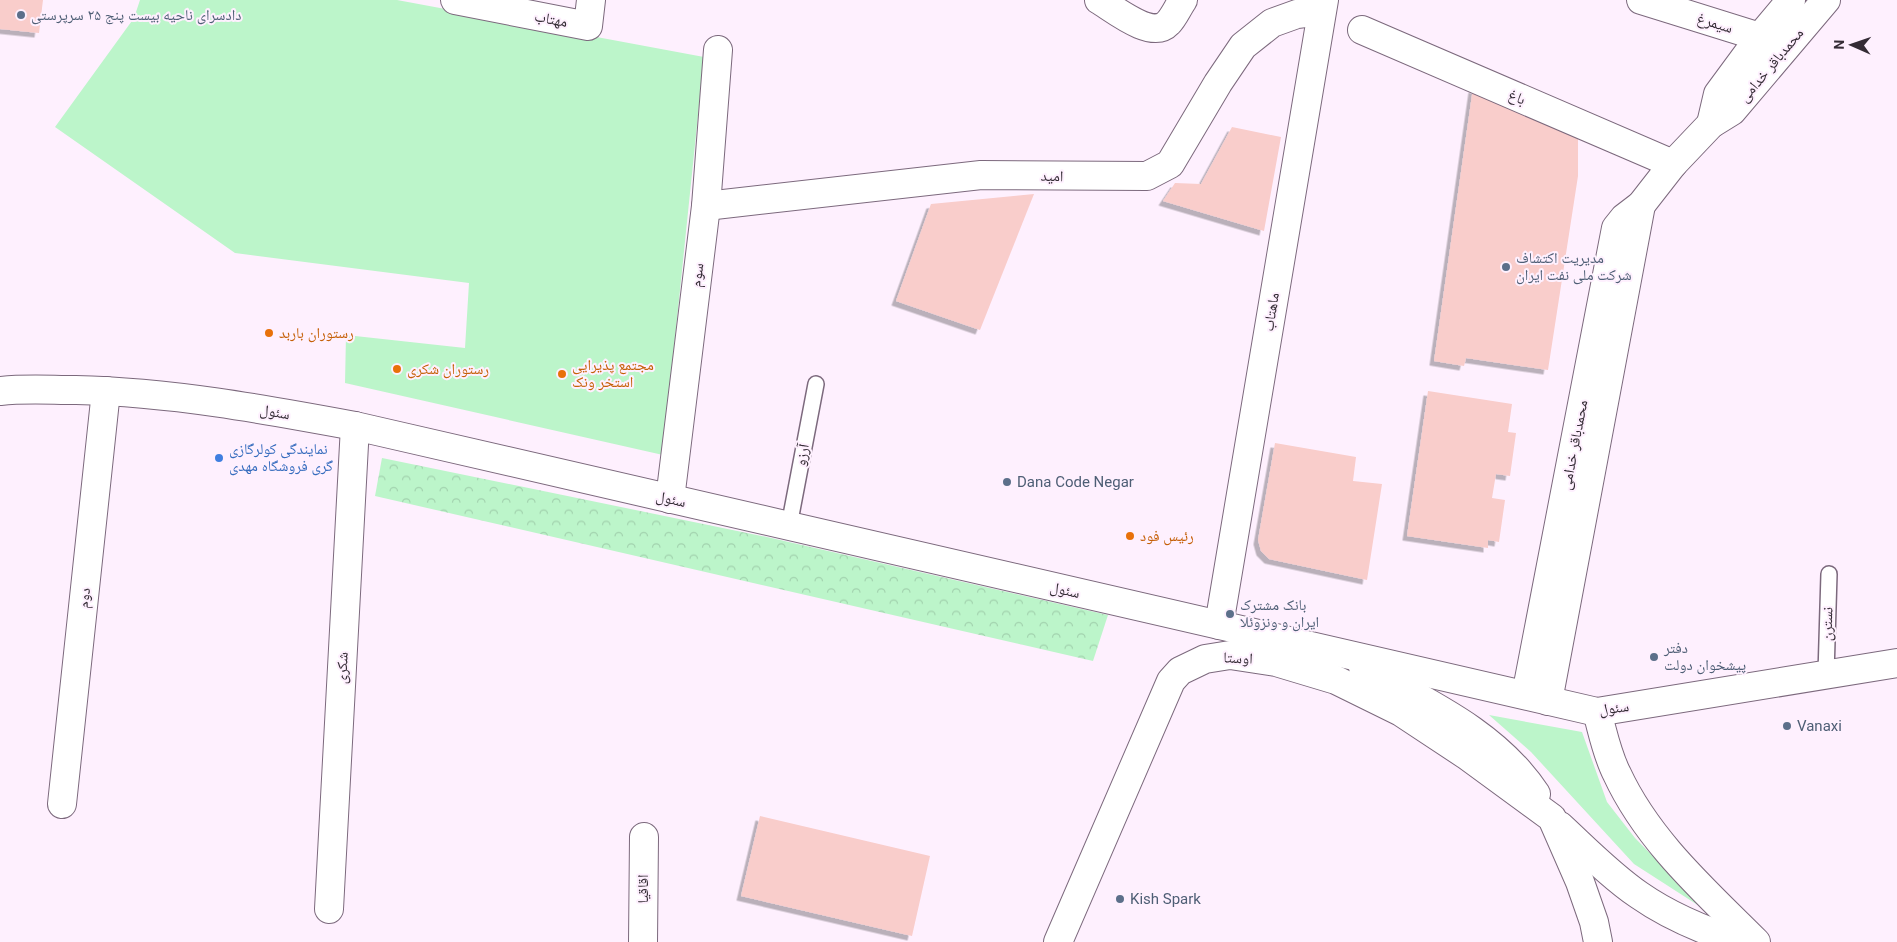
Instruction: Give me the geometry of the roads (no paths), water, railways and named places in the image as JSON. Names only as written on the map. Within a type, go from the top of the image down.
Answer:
[{"type":"main road","name":"مهتاب","points":[[455,0],[589,13]]},
{"type":"main road","points":[[1099,0],[1142,26],[1150,28],[1159,28],[1168,24],[1183,0]]},
{"type":"main road","name":"سیمرغ","points":[[1641,0],[1760,37]]},
{"type":"main road","name":"محمدباقر خدامی","points":[[1711,124],[1718,94],[1760,37],[1791,0]]},
{"type":"main road","name":"محمدباقر خدامی","points":[[1537,698],[1640,204],[1673,164],[1711,124],[1732,111],[1826,0]]},
{"type":"main road","name":"امید","points":[[706,206],[982,175],[1147,176],[1170,164],[1218,83],[1243,46],[1272,23],[1323,5]]},
{"type":"main road","name":"ماهتاب","points":[[1219,625],[1323,5]]},
{"type":"main road","name":"باغ","points":[[1362,30],[1673,164]]},
{"type":"main road","name":"سوم","points":[[670,499],[706,206],[718,50]]},
{"type":"main road","name":"سئول","points":[[0,391],[16,389],[106,391],[164,396],[264,409],[355,426],[1597,712],[1897,663]]},
{"type":"main road","name":"دوم","points":[[62,804],[106,391]]},
{"type":"main road","name":"شکری","points":[[329,909],[355,426]]},
{"type":"main road","name":"سئول","points":[[1335,652],[1473,730],[1500,752],[1529,783],[1552,818],[1607,870],[1638,894],[1662,910],[1740,942]]},
{"type":"main road","name":"اوستا","points":[[1058,942],[1171,681],[1180,671],[1205,658],[1230,655],[1276,662],[1345,684],[1378,700],[1432,731],[1552,818]]},
{"type":"main road","points":[[1597,712],[1608,750],[1627,795],[1666,849],[1756,942]]},
{"type":"main road","points":[[1552,818],[1580,882],[1594,922],[1598,942]]},
{"type":"main road","name":"اقاقیا","points":[[643,942],[644,837]]},
{"type":"lane","name":"آرزو","points":[[789,526],[816,384]]},
{"type":"lane","name":"نسترن","points":[[1826,674],[1829,574]]},
{"type":"place","name":"دادسرای ناحیه بیست پنج ۲۵ سرپرستی","points":[[21,15]]},
{"type":"place","name":"مدیریت اکتشاف شرکت ملی نفت ایران","points":[[1506,267]]},
{"type":"place","name":"رستوران باربد","points":[[269,333]]},
{"type":"place","name":"رستوران شکری","points":[[397,369]]},
{"type":"place","name":"مجتمع پذیرایی استخر ونک","points":[[562,374]]},
{"type":"place","name":"نمایندگی کولرگازی گری فروشگاه مهدی","points":[[219,458]]},
{"type":"place","name":"Dana Code Negar","points":[[1007,482]]},
{"type":"place","name":"رئیس فود","points":[[1130,536]]},
{"type":"place","name":"بانک مشترک ایران و ونزوئلا","points":[[1230,614]]},
{"type":"place","name":"دفتر پیشخوان دولت","points":[[1654,657]]},
{"type":"place","name":"Vanaxi","points":[[1787,726]]},
{"type":"place","name":"Kish Spark","points":[[1120,899]]}]
